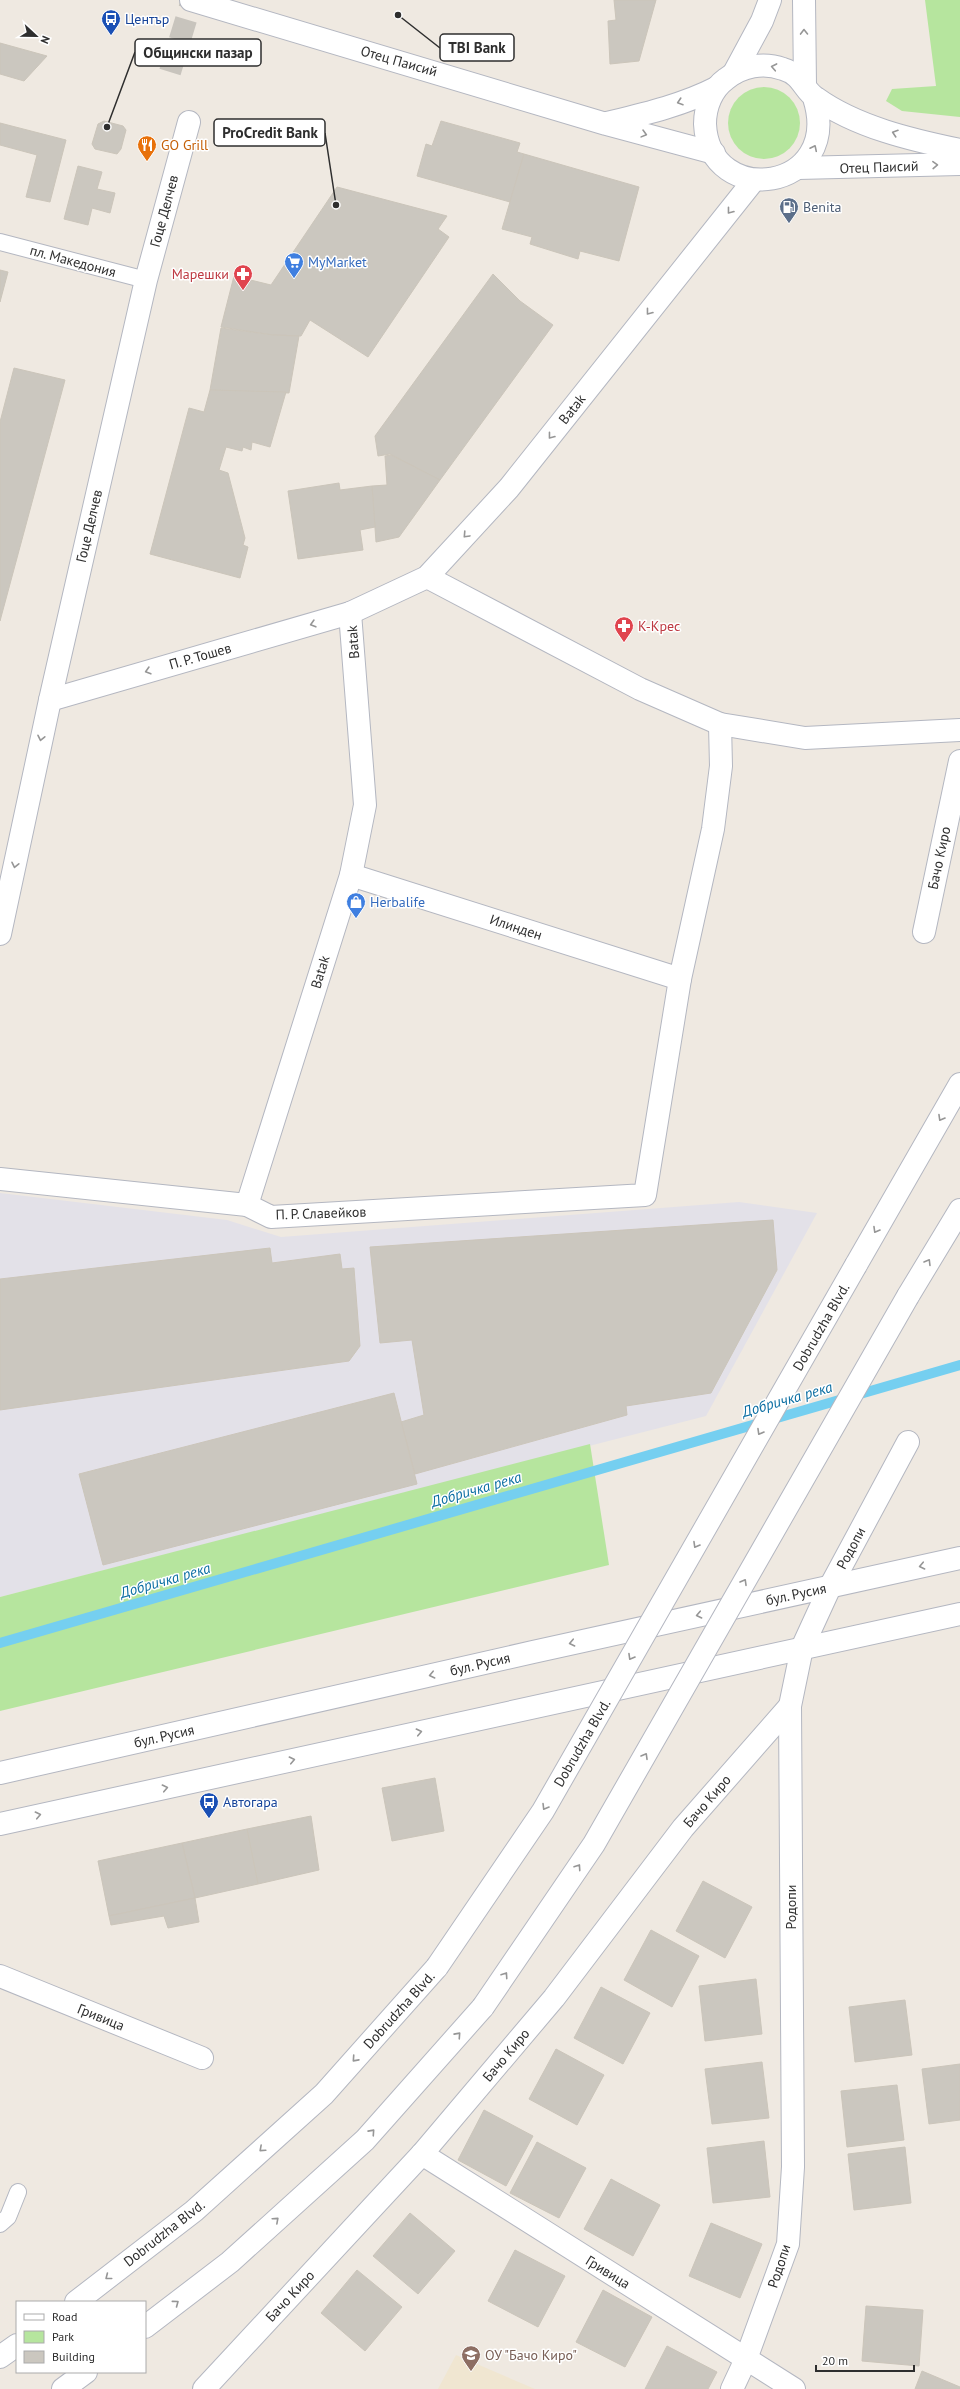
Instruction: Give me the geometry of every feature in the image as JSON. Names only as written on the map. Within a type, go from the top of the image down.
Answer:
[{"type":"street","name":"Отец Паисий","points":[[191,0],[606,124],[714,153]]},
{"type":"street","points":[[734,73],[762,21],[770,0]]},
{"type":"street","points":[[804,0],[810,91]]},
{"type":"street","name":"Отец Паисий","points":[[606,124],[651,112],[702,95],[716,88],[734,73],[758,65],[772,66],[790,72],[810,91],[870,125],[926,143],[960,150]]},
{"type":"street","name":"Отец Паисий","points":[[716,88],[707,109],[705,120],[708,143],[724,166],[738,175],[754,180],[770,180],[785,176],[798,168],[809,157],[816,143],[819,120],[810,91]]},
{"type":"street","name":"Гоце Делчев","points":[[0,934],[50,700],[146,280],[189,122]]},
{"type":"street","name":"Отец Паисий","points":[[798,168],[960,164]]},
{"type":"street","name":"Batak","points":[[247,1205],[351,874],[365,805],[350,613],[427,577],[509,488],[754,180]]},
{"type":"street","points":[[427,577],[640,689],[720,724],[805,738],[960,730]]},
{"type":"street","name":"П. Р. Тошев","points":[[50,700],[350,613]]},
{"type":"street","points":[[680,979],[713,829],[721,766],[720,724]]},
{"type":"street","name":"Бачо Киро","points":[[924,932],[960,761]]},
{"type":"street","name":"Илинден","points":[[351,874],[680,979]]},
{"type":"street","name":"П. Р. Славейков","points":[[0,1179],[247,1205],[271,1217],[645,1195],[680,979]]},
{"type":"street","name":"Dobrudzha Blvd.","points":[[77,2301],[194,2211],[324,2094],[437,1967],[543,1811],[960,1084]]},
{"type":"street","points":[[146,2326],[230,2262],[365,2140],[483,2007],[594,1844],[908,1296],[960,1210]]},
{"type":"street","name":"Родопи","points":[[732,2389],[746,2359],[788,2244],[793,2167],[790,1706],[802,1648],[830,1587],[908,1442]]},
{"type":"street","name":"бул. Русия","points":[[0,1773],[533,1652],[960,1558]]},
{"type":"street","points":[[0,1824],[960,1614]]},
{"type":"street","name":"Бачо Киро","points":[[204,2389],[422,2154],[554,1998],[683,1828],[790,1706]]},
{"type":"street","name":"Гривица","points":[[0,1976],[202,2058]]},
{"type":"street","name":"Гривица","points":[[422,2154],[794,2389]]},
{"type":"street","points":[[0,2338],[16,2334]]},
{"type":"street","points":[[0,2357],[16,2346]]},
{"type":"street","points":[[63,2389],[85,2373]]},
{"type":"lane","name":"пл. Македония","points":[[0,242],[146,280]]},
{"type":"lane","points":[[0,2224],[8,2217],[18,2192]]},
{"type":"shaded area","points":[[0,1193],[227,1220],[281,1237],[739,1202],[817,1213],[706,1416],[0,1597]]},
{"type":"shaded area","name":"ОУ \"Бачо Киро\"","points":[[456,2355],[535,2389],[438,2389]]},
{"type":"green space","points":[[925,0],[960,0],[960,117],[902,111],[886,101],[892,89],[936,86]]},
{"type":"green space","points":[[757,87],[771,87],[778,89],[790,97],[798,109],[800,123],[798,137],[790,149],[778,157],[771,159],[757,159],[750,157],[738,149],[730,137],[728,130],[728,116],[730,109],[738,97],[750,89]]},
{"type":"green space","points":[[590,1444],[609,1565],[0,1711],[0,1597]]},
{"type":"building","points":[[614,0],[656,0],[639,61],[610,64],[608,21],[616,20]]},
{"type":"building","points":[[0,43],[47,56],[24,81],[0,74]]},
{"type":"building","points":[[104,121],[123,126],[126,130],[121,149],[117,154],[95,149],[92,144],[98,124]]},
{"type":"building","points":[[441,121],[520,143],[517,152],[524,154],[510,202],[417,176],[426,144],[432,146]]},
{"type":"building","points":[[0,123],[66,140],[50,202],[26,197],[37,155],[0,145]]},
{"type":"building","points":[[524,154],[639,187],[619,261],[580,251],[578,259],[530,244],[532,237],[502,229]]},
{"type":"building","points":[[78,166],[102,172],[97,189],[115,193],[110,213],[92,208],[88,225],[64,219]]},
{"type":"building","points":[[337,187],[447,216],[438,229],[449,237],[368,357],[310,320],[301,336],[273,335],[221,327],[234,276],[271,285]]},
{"type":"building","points":[[0,270],[8,272],[0,302]]},
{"type":"building","points":[[493,274],[520,301],[553,325],[440,480],[390,454],[378,456],[375,436]]},
{"type":"building","points":[[221,328],[273,335],[299,336],[289,393],[210,390]]},
{"type":"building","points":[[14,368],[65,380],[0,621],[0,422]]},
{"type":"building","points":[[210,390],[286,392],[270,447],[252,442],[251,450],[243,447],[242,451],[226,447],[219,470],[228,473],[245,538],[243,545],[248,547],[240,578],[150,554],[189,408],[204,412]]},
{"type":"building","points":[[391,455],[440,480],[399,537],[376,542],[372,486],[387,485],[385,456]]},
{"type":"building","points":[[339,483],[340,490],[372,486],[375,527],[360,530],[363,550],[298,559],[288,491]]},
{"type":"building","points":[[773,1220],[777,1270],[711,1393],[626,1406],[627,1415],[415,1474],[401,1422],[424,1415],[412,1340],[380,1343],[370,1247]]},
{"type":"building","points":[[270,1248],[272,1263],[340,1254],[342,1269],[354,1268],[360,1346],[349,1361],[0,1410],[0,1279]]},
{"type":"building","points":[[394,1393],[417,1484],[103,1565],[79,1474]]},
{"type":"building","points":[[435,1778],[444,1831],[392,1841],[382,1788]]},
{"type":"building","points":[[311,1816],[319,1870],[258,1884],[247,1829]]},
{"type":"building","points":[[247,1829],[258,1884],[195,1898],[182,1843]]},
{"type":"building","points":[[182,1843],[195,1898],[109,1916],[98,1861]]},
{"type":"building","points":[[703,1881],[752,1907],[725,1958],[676,1931]]},
{"type":"building","points":[[195,1898],[199,1922],[168,1928],[164,1916],[111,1925],[109,1916]]},
{"type":"building","points":[[651,1930],[699,1956],[672,2007],[624,1980]]},
{"type":"building","points":[[756,1979],[762,2034],[705,2041],[699,1986]]},
{"type":"building","points":[[601,1987],[650,2013],[623,2064],[574,2038]]},
{"type":"building","points":[[905,2000],[912,2055],[855,2062],[849,2007]]},
{"type":"building","points":[[556,2049],[604,2075],[577,2125],[529,2099]]},
{"type":"building","points":[[762,2062],[769,2118],[712,2124],[705,2069]]},
{"type":"building","points":[[960,2064],[960,2120],[929,2124],[922,2069]]},
{"type":"building","points":[[897,2085],[904,2140],[847,2147],[841,2091]]},
{"type":"building","points":[[484,2110],[533,2136],[506,2186],[458,2160]]},
{"type":"building","points":[[764,2141],[770,2197],[713,2203],[707,2148]]},
{"type":"building","points":[[537,2142],[586,2168],[559,2218],[510,2193]]},
{"type":"building","points":[[905,2147],[911,2203],[854,2210],[848,2154]]},
{"type":"building","points":[[611,2179],[660,2205],[633,2256],[584,2229]]},
{"type":"building","points":[[410,2213],[455,2251],[418,2294],[373,2256]]},
{"type":"building","points":[[711,2223],[762,2244],[740,2298],[689,2276]]},
{"type":"building","points":[[515,2250],[565,2276],[538,2327],[488,2301]]},
{"type":"building","points":[[357,2270],[402,2307],[365,2351],[321,2313]]},
{"type":"building","points":[[603,2290],[652,2317],[625,2367],[576,2342]]},
{"type":"building","points":[[866,2306],[923,2310],[919,2366],[862,2361]]},
{"type":"building","points":[[667,2346],[717,2372],[708,2389],[645,2389]]},
{"type":"building","points":[[922,2371],[960,2387],[960,2389],[915,2389]]},
{"type":"waterway","name":"Добричка река","points":[[0,1643],[960,1365]]},
{"type":"tunnel","points":[[170,72],[192,0]]},
{"type":"place","name":"TBI Bank","points":[[398,15]]},
{"type":"place","name":"Център","points":[[111,36]]},
{"type":"place","name":"Общински пазар","points":[[107,127]]},
{"type":"place","name":"GO Grill","points":[[147,162]]},
{"type":"place","name":"ProCredit Bank","points":[[336,205]]},
{"type":"place","name":"Benita","points":[[789,224]]},
{"type":"place","name":"MyMarket","points":[[294,279]]},
{"type":"place","name":"Марешки","points":[[243,291]]},
{"type":"place","name":"К-Крес","points":[[624,643]]},
{"type":"place","name":"Herbalife","points":[[356,919]]},
{"type":"place","name":"Aвтогара","points":[[209,1819]]},
{"type":"place","name":"ОУ \"Бачо Киро\"","points":[[471,2372]]}]
